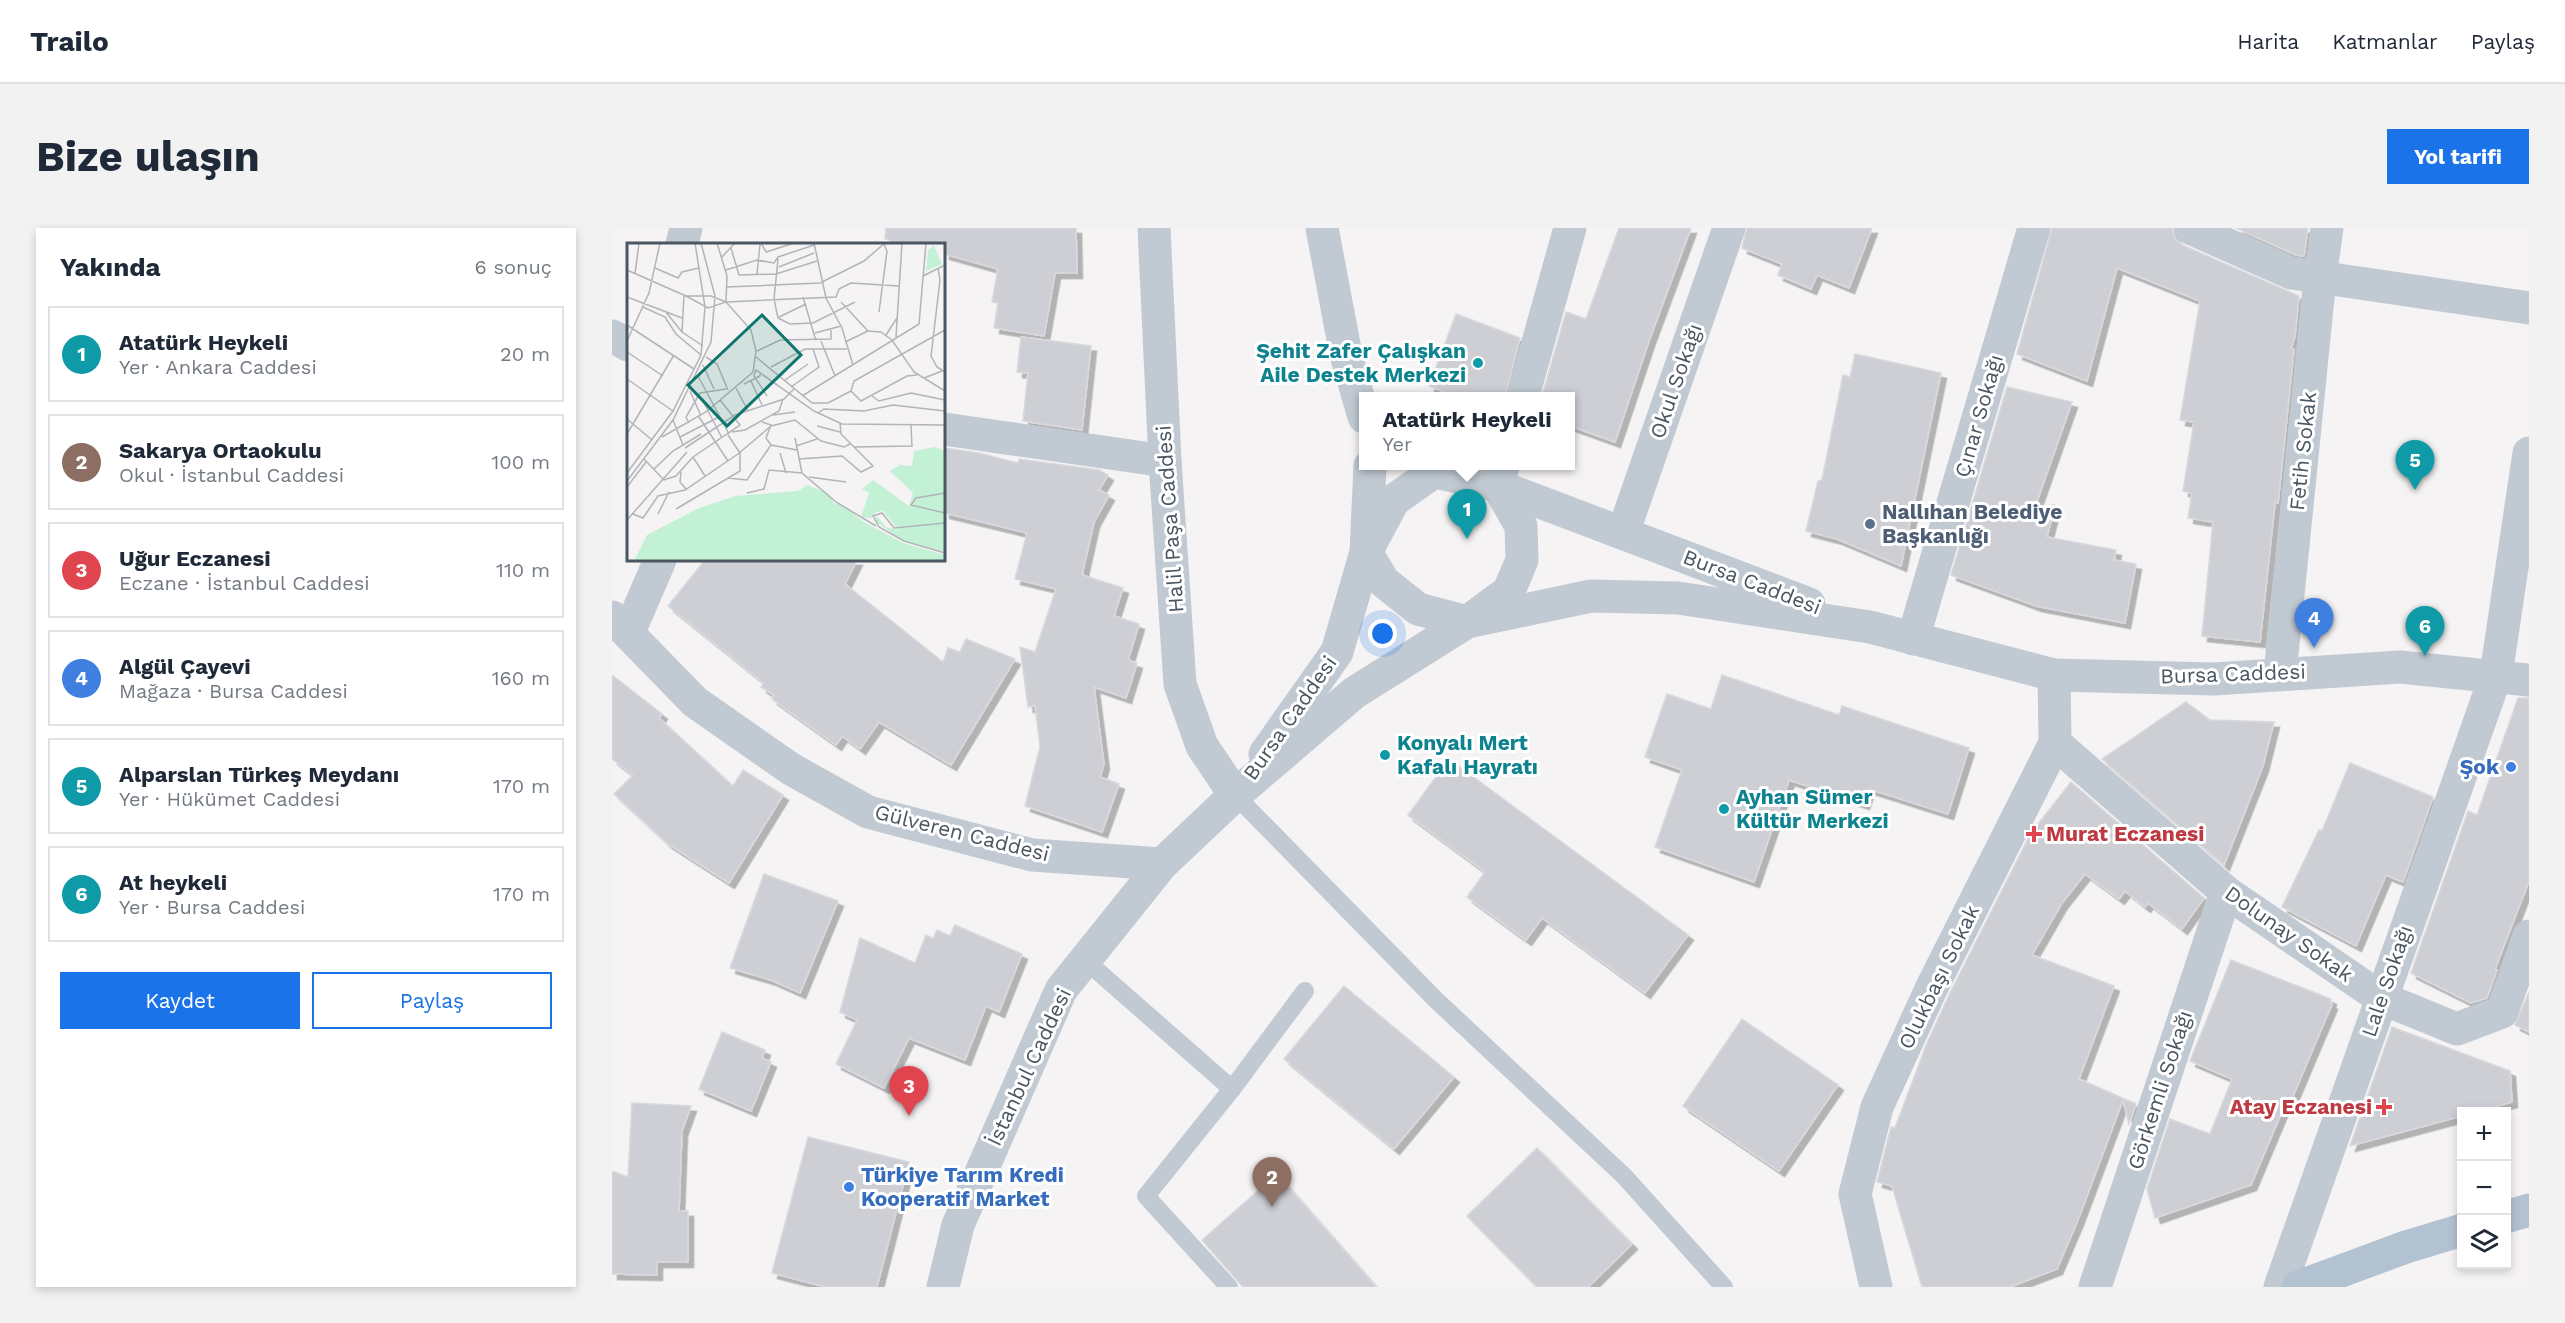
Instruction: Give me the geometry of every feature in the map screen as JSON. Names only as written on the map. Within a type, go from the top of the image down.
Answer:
[{"type":"main road","points":[[2511,1215],[2529,1210]]},
{"type":"main road","points":[[2298,1287],[2406,1247],[2457,1232]]},
{"type":"street","points":[[682,243],[686,228]]},
{"type":"street","name":"Halil Paşa Caddesi","points":[[1154,228],[1165,461],[1180,684],[1202,746],[1235,795]]},
{"type":"street","points":[[1322,228],[1346,356],[1359,400]]},
{"type":"street","points":[[1524,392],[1570,228]]},
{"type":"street","name":"Okul Sokağı","points":[[1623,533],[1729,228]]},
{"type":"street","name":"Çınar Sokağı","points":[[1913,639],[2034,228]]},
{"type":"street","points":[[2190,228],[2291,273],[2529,308]]},
{"type":"street","name":"Fetih Sokak","points":[[2280,674],[2327,228]]},
{"type":"street","points":[[612,336],[627,344]]},
{"type":"street","points":[[1346,356],[1377,392]]},
{"type":"street","points":[[945,429],[1165,461]]},
{"type":"street","name":"Lale Sokağı","points":[[2280,1287],[2496,675],[2528,464]]},
{"type":"street","points":[[1370,470],[1366,552],[1384,582],[1418,609],[1467,622],[1509,591],[1522,560],[1521,526],[1500,476],[1482,470]]},
{"type":"street","name":"Bursa Caddesi","points":[[1235,795],[1337,652],[1366,552],[1394,500],[1434,472],[1500,476],[1623,533],[1870,627],[2054,675],[2214,679],[2400,667],[2529,680]]},
{"type":"street","points":[[620,624],[659,561]]},
{"type":"street","name":"Bursa Caddesi","points":[[1235,795],[1354,693],[1467,622],[1591,596],[1678,598],[1870,627]]},
{"type":"street","name":"Gülveren Caddesi","points":[[620,624],[695,702],[791,769],[868,812],[1032,855],[1162,864]]},
{"type":"street","name":"Olukbaşı Sokak","points":[[1876,1287],[1856,1194],[1877,1107],[1932,987],[2055,743],[2054,675]]},
{"type":"street","name":"Dolunay Sokak","points":[[2055,743],[2226,892],[2381,998],[2457,1029],[2502,1012],[2523,969]]},
{"type":"street","name":"İstanbul Caddesi","points":[[943,1287],[958,1225],[1061,990],[1162,864],[1235,795]]},
{"type":"street","name":"Görkemli Sokağı","points":[[2095,1287],[2226,892]]},
{"type":"street","points":[[2523,969],[2529,936]]},
{"type":"lane","points":[[1235,795],[1436,1000],[1624,1176],[1724,1287]]},
{"type":"lane","points":[[1085,960],[1232,1089]]},
{"type":"lane","points":[[1229,1287],[1146,1196],[1232,1089],[1305,991]]},
{"type":"building","points":[[886,228],[1076,228],[1077,273],[1055,273],[1044,336],[994,328],[998,303],[992,302],[998,269],[945,254],[945,243],[903,243],[885,239]]},
{"type":"building","points":[[1619,228],[1691,228],[1615,442],[1575,428],[1575,392],[1543,392],[1566,312],[1586,319]]},
{"type":"building","points":[[1747,228],[1872,228],[1849,288],[1817,275],[1811,289],[1778,275],[1782,264],[1742,248]]},
{"type":"building","points":[[2052,228],[2172,228],[2175,238],[2182,245],[2299,296],[2295,336],[2291,349],[2294,349],[2278,503],[2275,503],[2260,642],[2202,636],[2213,522],[2188,518],[2192,493],[2183,491],[2194,422],[2180,420],[2200,301],[2117,268],[2087,381],[2017,354]]},
{"type":"building","points":[[2236,228],[2308,228],[2304,256],[2296,255]]},
{"type":"building","name":"Şehit Zafer Çalışkan Aile Destek Merkezi","points":[[1456,314],[1520,338],[1506,392],[1445,392],[1429,386]]},
{"type":"building","points":[[1021,337],[1091,346],[1082,430],[1023,421],[1028,373],[1017,372]]},
{"type":"building","points":[[1855,354],[1941,373],[1901,566],[1837,539],[1806,531],[1818,481],[1822,480],[1843,375],[1850,377]]},
{"type":"building","points":[[2007,387],[2072,402],[2035,507],[2055,505],[2047,537],[2116,550],[2114,560],[2136,564],[2125,623],[2036,606],[1951,575]]},
{"type":"building","points":[[945,448],[979,453],[1018,463],[1019,459],[1099,470],[1108,475],[1099,490],[1109,495],[1094,522],[1082,575],[1123,588],[1114,616],[1139,624],[1128,660],[1137,663],[1126,698],[1094,687],[1104,764],[1100,777],[1119,784],[1102,832],[1025,806],[1040,747],[1035,705],[1028,707],[1020,647],[1035,652],[1056,589],[1015,579],[1027,533],[945,513]]},
{"type":"building","points":[[704,561],[856,561],[845,584],[943,662],[948,648],[960,652],[966,639],[1015,659],[951,765],[879,722],[860,749],[842,736],[836,745],[772,699],[774,695],[761,687],[764,683],[668,606]]},
{"type":"building","points":[[612,675],[662,714],[659,718],[733,786],[743,770],[783,795],[729,883],[668,844],[614,794],[633,775],[612,759]]},
{"type":"building","name":"Ayhan Sümer Kültür Merkezi","points":[[1722,675],[1839,715],[1842,706],[1969,748],[1948,814],[1869,789],[1864,804],[1789,780],[1754,882],[1655,847],[1682,770],[1645,757],[1667,694],[1711,709]]},
{"type":"building","points":[[2518,698],[2529,698],[2529,881],[2495,969],[2497,970],[2487,998],[2471,1003],[2411,973],[2468,811],[2477,815]]},
{"type":"building","points":[[2186,702],[2210,720],[2274,722],[2263,766],[2224,865],[2102,759]]},
{"type":"building","points":[[1449,759],[1688,935],[1645,993],[1542,918],[1526,940],[1467,897],[1485,872],[1408,815]]},
{"type":"building","points":[[2350,763],[2433,797],[2403,882],[2386,875],[2356,946],[2282,907],[2319,830],[2322,831]]},
{"type":"building","points":[[2071,782],[2204,898],[2182,929],[2148,903],[2145,907],[2125,891],[2119,899],[2085,874],[2062,903],[2032,955],[2114,986],[2079,1079],[2136,1104],[2129,1124],[2123,1100],[2057,1269],[2010,1287],[1922,1287],[1892,1186],[1877,1182],[1891,1127],[1895,1128],[1927,1043],[1949,995],[2031,833]]},
{"type":"building","points":[[764,874],[838,901],[800,993],[771,980],[730,968]]},
{"type":"building","points":[[955,925],[1022,954],[999,1012],[986,1006],[965,1060],[909,1038],[884,1088],[836,1064],[857,1020],[840,1012],[860,938],[915,963],[926,935],[933,939],[937,930],[950,936]]},
{"type":"building","points":[[2231,960],[2331,999],[2332,1004],[2290,1103],[2286,1102],[2251,1185],[2155,1218],[2147,1189],[2170,1119],[2210,1134],[2232,1079],[2190,1061]]},
{"type":"building","points":[[1344,986],[1454,1077],[1394,1149],[1284,1059]]},
{"type":"building","points":[[2529,992],[2529,1032],[2515,1025]]},
{"type":"building","points":[[1742,1019],[1838,1085],[1779,1171],[1683,1106]]},
{"type":"building","points":[[2392,1027],[2510,1071],[2512,1102],[2494,1107],[2457,1107],[2457,1117],[2350,1146]]},
{"type":"building","points":[[722,1032],[765,1050],[762,1058],[771,1062],[751,1111],[699,1089]]},
{"type":"building","points":[[632,1103],[691,1106],[682,1131],[679,1211],[688,1211],[688,1262],[657,1262],[657,1275],[612,1274],[612,1171],[628,1177]]},
{"type":"building","name":"Türkiye Tarım Kredi Kooperatif Market","points":[[808,1137],[909,1162],[877,1287],[826,1287],[772,1273]]},
{"type":"building","points":[[1537,1148],[1632,1244],[1588,1287],[1537,1287],[1467,1216]]},
{"type":"building","points":[[1277,1174],[1376,1287],[1243,1287],[1202,1240]]},
{"type":"place","name":"Şehit Zafer Çalışkan Aile Destek Merkezi","points":[[1478,363]]},
{"type":"place","name":"Alparslan Türkeş Meydanı","points":[[2415,490]]},
{"type":"place","name":"Nallıhan Belediye Başkanlığı","points":[[1870,524]]},
{"type":"place","name":"Atatürk Heykeli","points":[[1467,539]]},
{"type":"place","name":"Algül Çayevi","points":[[2314,648]]},
{"type":"place","name":"At heykeli","points":[[2425,656]]},
{"type":"place","name":"Konyalı Mert Kafalı Hayratı","points":[[1385,755]]},
{"type":"place","name":"Şok","points":[[2511,767]]},
{"type":"place","name":"Ayhan Sümer Kültür Merkezi","points":[[1724,809]]},
{"type":"place","name":"Murat Eczanesi","points":[[2034,834]]},
{"type":"place","name":"Atay Eczanesi","points":[[2384,1107]]},
{"type":"place","name":"Uğur Eczanesi","points":[[909,1116]]},
{"type":"place","name":"Türkiye Tarım Kredi Kooperatif Market","points":[[849,1187]]},
{"type":"place","name":"Sakarya Ortaokulu","points":[[1272,1207]]}]
